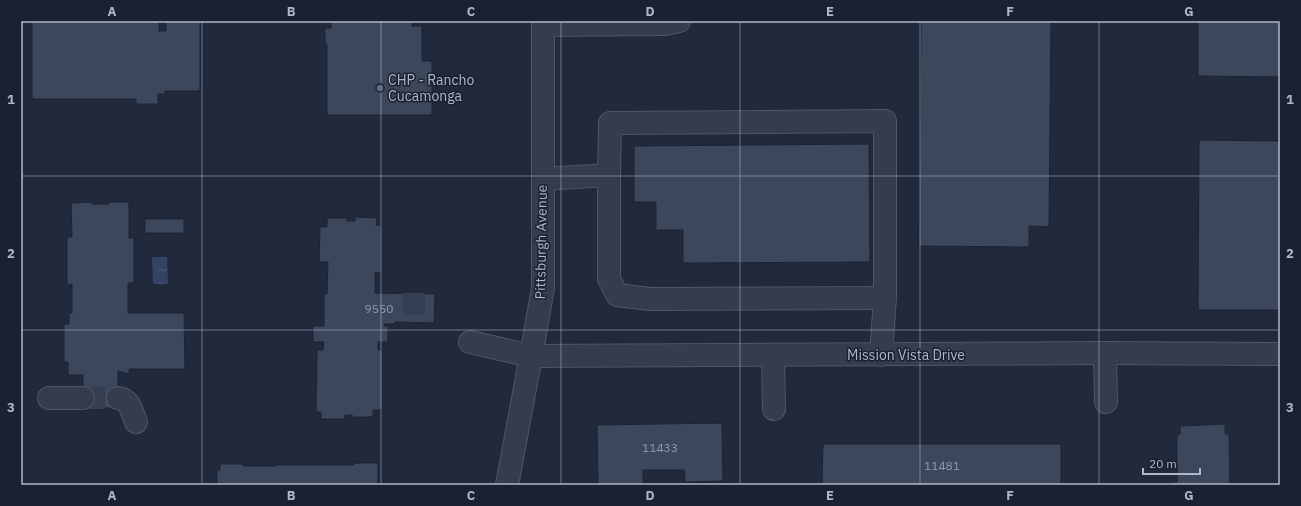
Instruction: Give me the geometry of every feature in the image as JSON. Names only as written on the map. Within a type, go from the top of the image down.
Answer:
[{"type":"street","points":[[542,23],[665,24],[679,21]]},
{"type":"street","name":"Pittsburgh Avenue","points":[[507,485],[532,356],[542,288],[542,23]]},
{"type":"street","points":[[881,355],[885,298],[885,121],[610,123],[608,279],[617,295],[650,299],[885,298]]},
{"type":"street","points":[[542,179],[609,175]]},
{"type":"street","name":"Mission Vista Drive","points":[[470,342],[532,356],[1105,353],[1280,354]]},
{"type":"street","points":[[1105,353],[1106,402]]},
{"type":"street","points":[[773,355],[774,409]]},
{"type":"street","points":[[49,398],[83,398]]},
{"type":"street","points":[[118,398],[128,402],[136,422]]},
{"type":"water","points":[[152,257],[167,257],[168,284],[153,284]]},
{"type":"building","points":[[32,21],[159,21],[159,31],[166,31],[166,21],[200,21],[200,91],[165,91],[165,94],[158,94],[158,104],[136,104],[136,99],[32,99]]},
{"type":"building","name":"CHP - Rancho Cucamonga","points":[[331,21],[412,21],[412,26],[422,26],[422,61],[432,61],[432,115],[327,115],[327,44],[325,44],[325,28],[331,28]]},
{"type":"building","points":[[921,21],[1051,21],[1049,227],[1029,226],[1029,247],[919,246]]},
{"type":"building","points":[[1198,21],[1280,21],[1280,77],[1198,76]]},
{"type":"building","points":[[1199,140],[1280,141],[1280,310],[1198,310]]},
{"type":"building","points":[[869,144],[870,262],[683,263],[683,230],[656,230],[656,202],[634,202],[634,146]]},
{"type":"building","points":[[92,202],[92,204],[109,204],[109,202],[129,202],[129,238],[134,238],[134,283],[128,283],[128,313],[184,313],[185,369],[129,369],[129,374],[118,371],[118,408],[83,408],[83,375],[68,375],[68,362],[64,362],[64,324],[69,324],[69,313],[72,313],[72,284],[67,285],[67,237],[72,237],[71,203]]},
{"type":"building","points":[[355,217],[377,218],[376,225],[381,225],[381,273],[375,273],[375,293],[435,294],[434,323],[395,322],[395,324],[384,324],[384,326],[388,326],[388,342],[378,342],[378,350],[382,350],[382,410],[373,410],[373,417],[353,417],[352,415],[345,415],[345,419],[321,419],[321,412],[316,412],[317,350],[323,350],[324,342],[313,342],[313,326],[324,326],[324,293],[327,294],[328,262],[319,262],[320,227],[327,227],[327,218],[347,218],[347,221],[355,221]]},
{"type":"building","points":[[145,219],[184,219],[184,233],[145,233]]},
{"type":"building","points":[[722,423],[723,481],[685,482],[684,470],[643,470],[643,485],[598,485],[597,425]]},
{"type":"building","points":[[1225,424],[1225,434],[1229,434],[1230,485],[1170,485],[1170,482],[1177,482],[1177,435],[1180,434],[1180,426]]},
{"type":"building","points":[[823,444],[1061,444],[1061,485],[822,485]]},
{"type":"building","points":[[354,463],[378,463],[378,485],[217,485],[217,470],[220,470],[220,464],[276,466],[354,465]]},
{"type":"tunnel","points":[[414,293],[414,323]]},
{"type":"tunnel","points":[[83,398],[118,398]]},
{"type":"place","name":"CHP - Rancho Cucamonga","points":[[380,88]]}]
